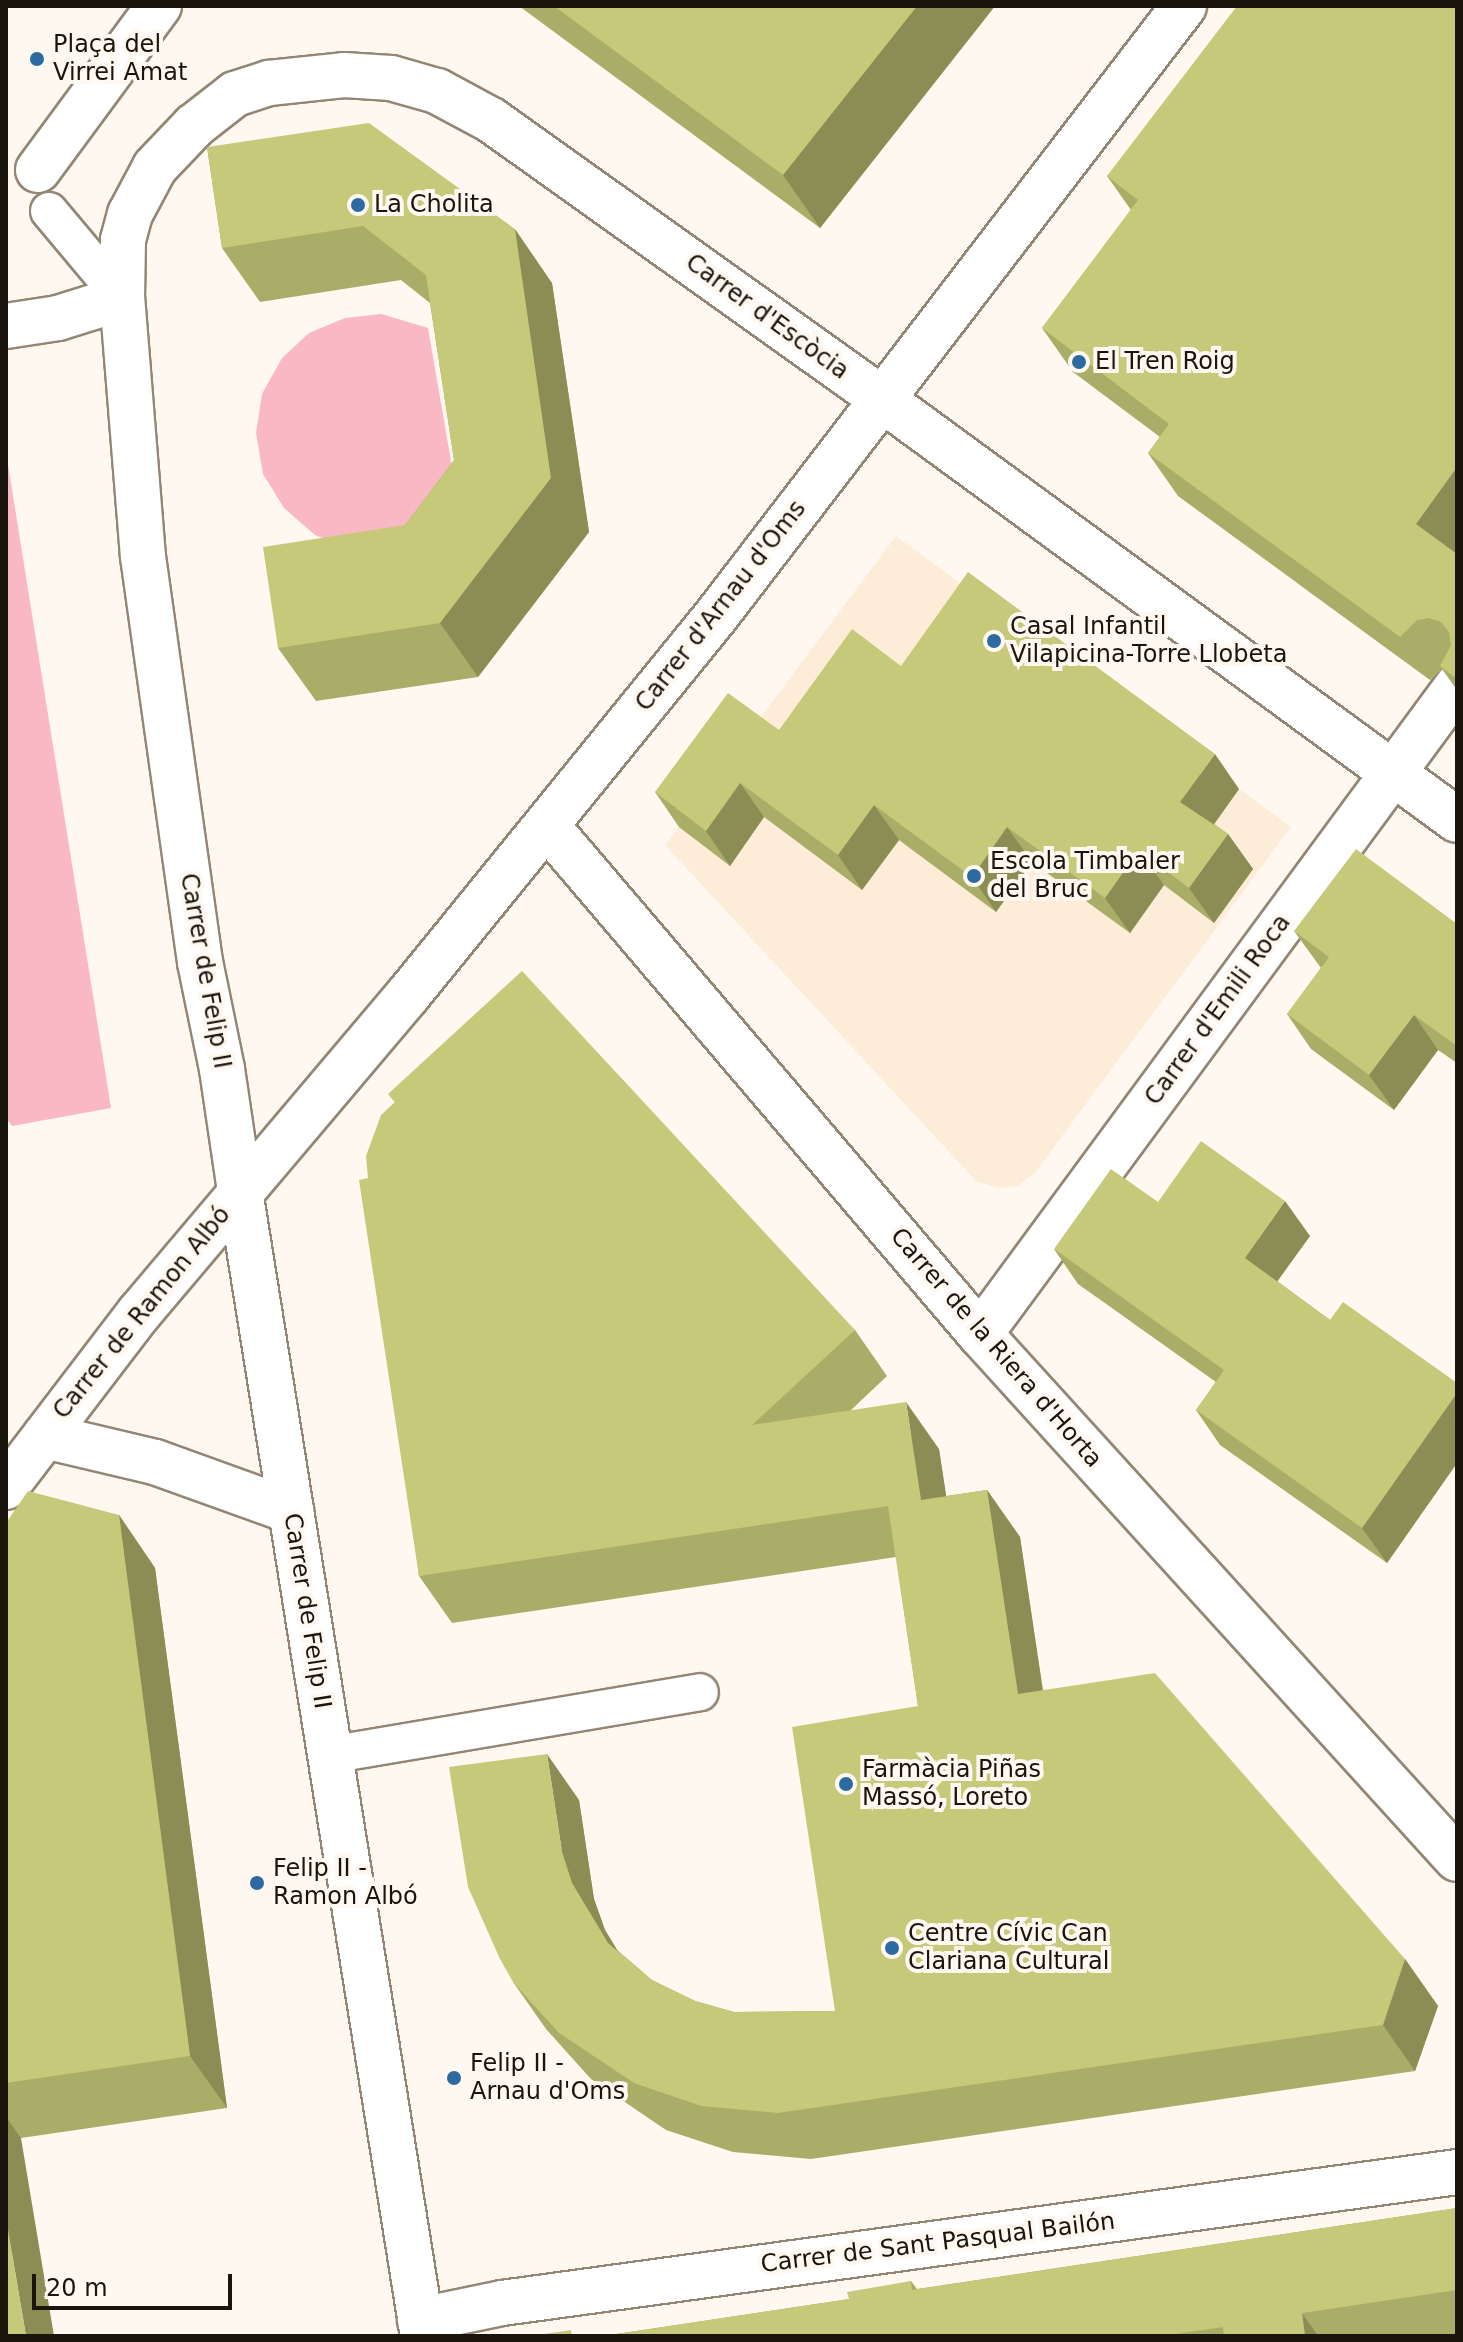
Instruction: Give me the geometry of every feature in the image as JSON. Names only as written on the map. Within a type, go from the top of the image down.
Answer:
[{"type":"street","points":[[44,191],[159,6]]},
{"type":"street","name":"Carrer d'Arnau d'Oms","points":[[240,1191],[547,826],[883,400],[1184,6]]},
{"type":"street","name":"Carrer d'Escòcia","points":[[122,298],[123,240],[130,214],[155,167],[194,126],[235,94],[269,83],[344,75],[391,78],[437,91],[491,120],[883,400],[1457,820]]},
{"type":"street","points":[[6,326],[58,318],[122,298]]},
{"type":"street","name":"Carrer de Felip II","points":[[122,298],[143,557],[200,962],[222,1069],[422,2328]]},
{"type":"street","name":"Carrer d'Emili Roca","points":[[980,1334],[1457,686]]},
{"type":"street","name":"Carrer de la Riera d'Horta","points":[[547,826],[980,1334],[1457,1859]]},
{"type":"street","name":"Carrer de Ramon Albó","points":[[6,1487],[108,1352],[240,1191]]},
{"type":"street","name":"Carrer de Ramon Albó","points":[[45,1436],[155,1462],[291,1511]]},
{"type":"street","name":"Carrer de Sant Pasqual Bailón","points":[[422,2328],[502,2303],[1457,2172]]},
{"type":"lane","points":[[44,191],[122,298]]},
{"type":"lane","points":[[329,1755],[700,1692]]},
{"type":"shaded area","points":[[381,314],[428,328],[462,525],[352,550],[315,535],[284,508],[263,474],[256,433],[262,394],[282,358],[309,333],[345,318]]},
{"type":"shaded area","points":[[6,452],[111,1108],[12,1126],[6,1118]]},
{"type":"shaded area","name":"Escola Timbaler del Bruc","points":[[896,536],[1291,827],[1034,1174],[1019,1185],[1002,1188],[977,1182],[665,845]]},
{"type":"building","points":[[554,6],[917,6],[783,175]]},
{"type":"building","points":[[1237,6],[1457,6],[1457,467],[1416,524],[1457,554],[1457,679],[1440,666],[1451,645],[1449,632],[1441,622],[1429,618],[1417,620],[1400,637],[1148,453],[1169,424],[1042,328],[1138,200],[1107,176]]},
{"type":"building","points":[[369,123],[515,229],[551,478],[440,623],[278,648],[263,547],[405,525],[454,460],[426,275],[363,226],[222,248],[207,147]]},
{"type":"building","points":[[968,572],[1215,754],[1180,802],[1228,834],[1189,888],[1139,850],[1105,898],[1007,827],[972,877],[874,805],[838,855],[740,783],[706,831],[655,792],[728,693],[779,730],[852,629],[901,666]]},
{"type":"building","points":[[1356,849],[1457,924],[1457,1046],[1414,1015],[1369,1075],[1287,1014],[1329,957],[1294,931]]},
{"type":"building","points":[[522,971],[855,1330],[752,1425],[906,1402],[921,1500],[987,1490],[1018,1694],[1155,1673],[1405,1959],[1383,2025],[778,2113],[701,2106],[634,2083],[559,2033],[513,1982],[468,1887],[449,1767],[547,1754],[562,1852],[572,1883],[608,1943],[652,1980],[695,2001],[734,2012],[835,2011],[792,1727],[918,1706],[888,1506],[419,1576],[359,1180],[368,1178],[366,1156],[381,1115],[395,1102],[388,1094]]},
{"type":"building","points":[[1201,1141],[1285,1201],[1245,1258],[1330,1320],[1343,1302],[1457,1383],[1457,1393],[1362,1528],[1196,1410],[1224,1370],[1054,1249],[1111,1169],[1158,1202]]},
{"type":"building","points":[[28,1491],[119,1515],[190,2056],[6,2083],[6,1523]]},
{"type":"building","points":[[1457,2208],[1457,2290],[1302,2313],[1305,2336],[1224,2336],[1223,2327],[1162,2336],[603,2336],[849,2299],[847,2292],[911,2281],[912,2290]]},
{"type":"building","points":[[6,2218],[26,2336],[6,2336]]},
{"type":"building","points":[[571,2330],[572,2336],[532,2336]]},
{"type":"place","name":"Plaça del Virrei Amat","points":[[37,59]]},
{"type":"place","name":"La Cholita","points":[[358,205]]},
{"type":"place","name":"El Tren Roig","points":[[1079,362]]},
{"type":"place","name":"Casal Infantil Vilapicina-Torre Llobeta","points":[[994,641]]},
{"type":"place","name":"Escola Timbaler del Bruc","points":[[974,876]]},
{"type":"place","name":"Farmàcia Piñas Massó, Loreto","points":[[846,1784]]},
{"type":"place","name":"Felip II - Ramon Albó","points":[[257,1883]]},
{"type":"place","name":"Centre Cívic Can Clariana Cultural","points":[[892,1948]]},
{"type":"place","name":"Felip II - Arnau d'Oms","points":[[454,2078]]}]
